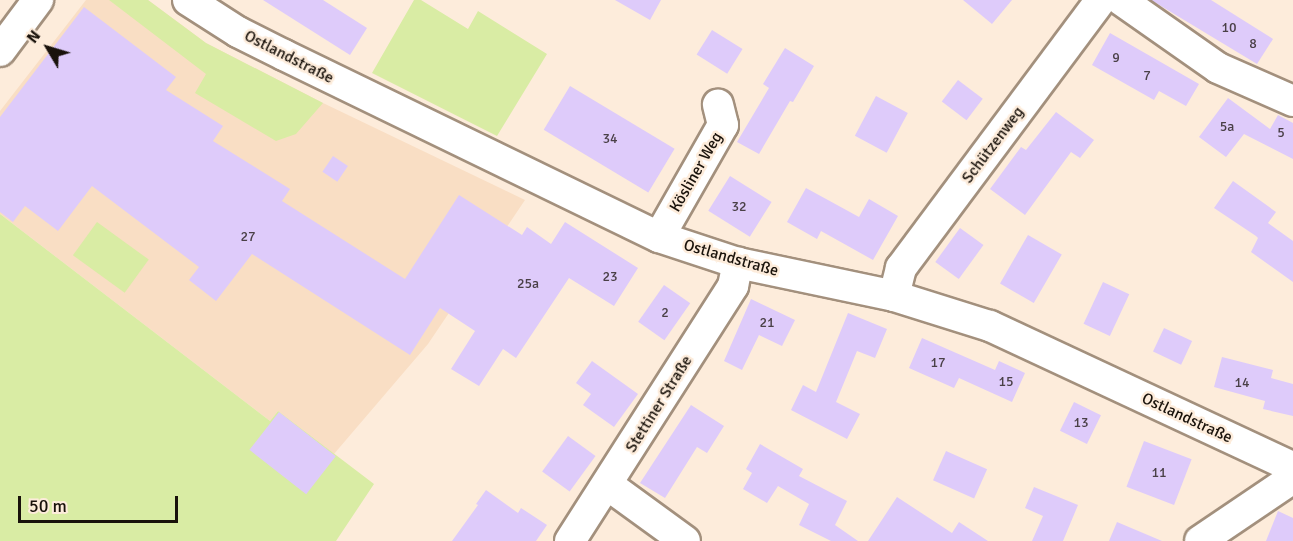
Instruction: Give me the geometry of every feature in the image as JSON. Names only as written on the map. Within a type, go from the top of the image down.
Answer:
[{"type":"street","points":[[0,51],[38,0]]},
{"type":"street","name":"Ostlandstraße","points":[[188,0],[238,32],[659,237],[738,263],[894,296],[990,326],[1293,467]]},
{"type":"street","name":"Schützenweg","points":[[894,296],[901,268],[1101,0]]},
{"type":"street","points":[[1121,0],[1218,68],[1293,101]]},
{"type":"street","name":"Kösliner Weg","points":[[659,237],[723,124],[718,105]]},
{"type":"street","name":"Stettiner Straße","points":[[570,541],[608,486],[733,286],[738,263]]},
{"type":"street","points":[[1200,541],[1293,478]]},
{"type":"street","points":[[608,486],[685,541]]},
{"type":"shaded area","points":[[86,0],[148,0],[206,43],[323,103],[525,200],[428,344],[334,454],[278,411],[270,421],[0,214],[0,111]]},
{"type":"green space","points":[[109,0],[148,0],[206,43],[323,103],[296,134],[276,141],[195,93],[206,74]]},
{"type":"green space","points":[[414,0],[421,0],[468,29],[478,11],[547,54],[497,136],[372,73]]},
{"type":"green space","points":[[0,214],[270,421],[278,411],[374,484],[336,541],[0,541]]},
{"type":"green space","points":[[97,222],[149,260],[125,293],[73,255]]},
{"type":"building","points":[[263,0],[323,0],[367,28],[350,55]]},
{"type":"building","points":[[615,0],[661,0],[650,20]]},
{"type":"building","points":[[963,0],[1012,0],[992,24]]},
{"type":"building","points":[[1151,0],[1211,0],[1273,39],[1257,64]]},
{"type":"building","points":[[84,7],[176,77],[166,90],[223,126],[213,141],[290,189],[282,201],[405,279],[459,195],[522,235],[527,227],[551,244],[565,222],[638,268],[614,306],[569,278],[516,358],[503,349],[479,386],[451,369],[475,331],[440,308],[410,355],[252,254],[216,301],[189,280],[199,267],[92,186],[58,231],[25,206],[13,222],[0,212],[0,117]]},
{"type":"building","points":[[712,30],[743,49],[727,74],[697,55]]},
{"type":"building","points":[[1110,33],[1199,84],[1186,106],[1159,91],[1154,100],[1092,65]]},
{"type":"building","points":[[785,48],[814,66],[793,102],[790,101],[759,154],[737,142],[769,88],[763,84]]},
{"type":"building","points":[[958,80],[983,99],[967,120],[942,102]]},
{"type":"building","points":[[570,86],[675,149],[648,193],[544,130]]},
{"type":"building","points":[[876,96],[908,113],[887,153],[855,136]]},
{"type":"building","points":[[1228,98],[1270,129],[1278,115],[1293,123],[1293,159],[1244,134],[1226,157],[1199,137]]},
{"type":"building","points":[[1056,112],[1094,140],[1080,158],[1071,152],[1025,215],[990,189],[1021,147],[1026,150]]},
{"type":"building","points":[[333,156],[348,166],[337,182],[322,172]]},
{"type":"building","points":[[730,176],[772,202],[750,237],[708,211]]},
{"type":"building","points":[[1233,181],[1276,212],[1268,223],[1293,241],[1293,282],[1251,252],[1258,238],[1256,236],[1214,208]]},
{"type":"building","points":[[806,188],[859,217],[869,199],[898,216],[873,260],[821,231],[817,239],[787,222]]},
{"type":"building","points":[[960,228],[983,245],[959,279],[935,262]]},
{"type":"building","points":[[1028,235],[1062,254],[1034,303],[1000,283]]},
{"type":"building","points":[[1103,282],[1129,294],[1110,336],[1084,324]]},
{"type":"building","points":[[664,285],[690,303],[664,340],[638,322]]},
{"type":"building","points":[[751,299],[795,320],[782,346],[759,335],[742,370],[724,361]]},
{"type":"building","points":[[848,313],[887,329],[875,358],[857,351],[836,402],[860,414],[847,439],[791,410],[803,385],[816,392]]},
{"type":"building","points":[[1164,328],[1192,341],[1181,365],[1153,352]]},
{"type":"building","points":[[922,338],[995,370],[999,361],[1025,373],[1012,402],[959,378],[954,388],[909,368]]},
{"type":"building","points":[[1222,357],[1273,370],[1271,378],[1293,384],[1293,416],[1263,409],[1265,401],[1214,387]]},
{"type":"building","points":[[592,361],[638,394],[614,427],[583,405],[591,394],[576,383]]},
{"type":"building","points":[[1074,402],[1101,415],[1087,444],[1060,431]]},
{"type":"building","points":[[691,405],[724,426],[707,453],[697,447],[665,498],[640,483]]},
{"type":"building","points":[[279,412],[336,456],[306,494],[249,450]]},
{"type":"building","points":[[568,436],[596,456],[570,492],[542,472]]},
{"type":"building","points":[[1144,441],[1192,459],[1174,505],[1126,487]]},
{"type":"building","points":[[760,444],[803,469],[799,476],[847,501],[835,525],[858,541],[831,541],[799,525],[809,504],[778,486],[767,503],[743,489],[752,473],[746,469]]},
{"type":"building","points":[[946,451],[987,469],[974,499],[933,480]]},
{"type":"building","points":[[1034,487],[1078,505],[1063,541],[1032,541],[1043,516],[1025,508]]},
{"type":"building","points":[[486,490],[518,513],[521,508],[547,525],[536,541],[452,541]]},
{"type":"building","points":[[897,497],[952,533],[959,522],[988,541],[868,541]]},
{"type":"building","points":[[1278,511],[1293,518],[1293,541],[1266,541]]},
{"type":"building","points":[[1117,522],[1162,541],[1109,541]]}]
